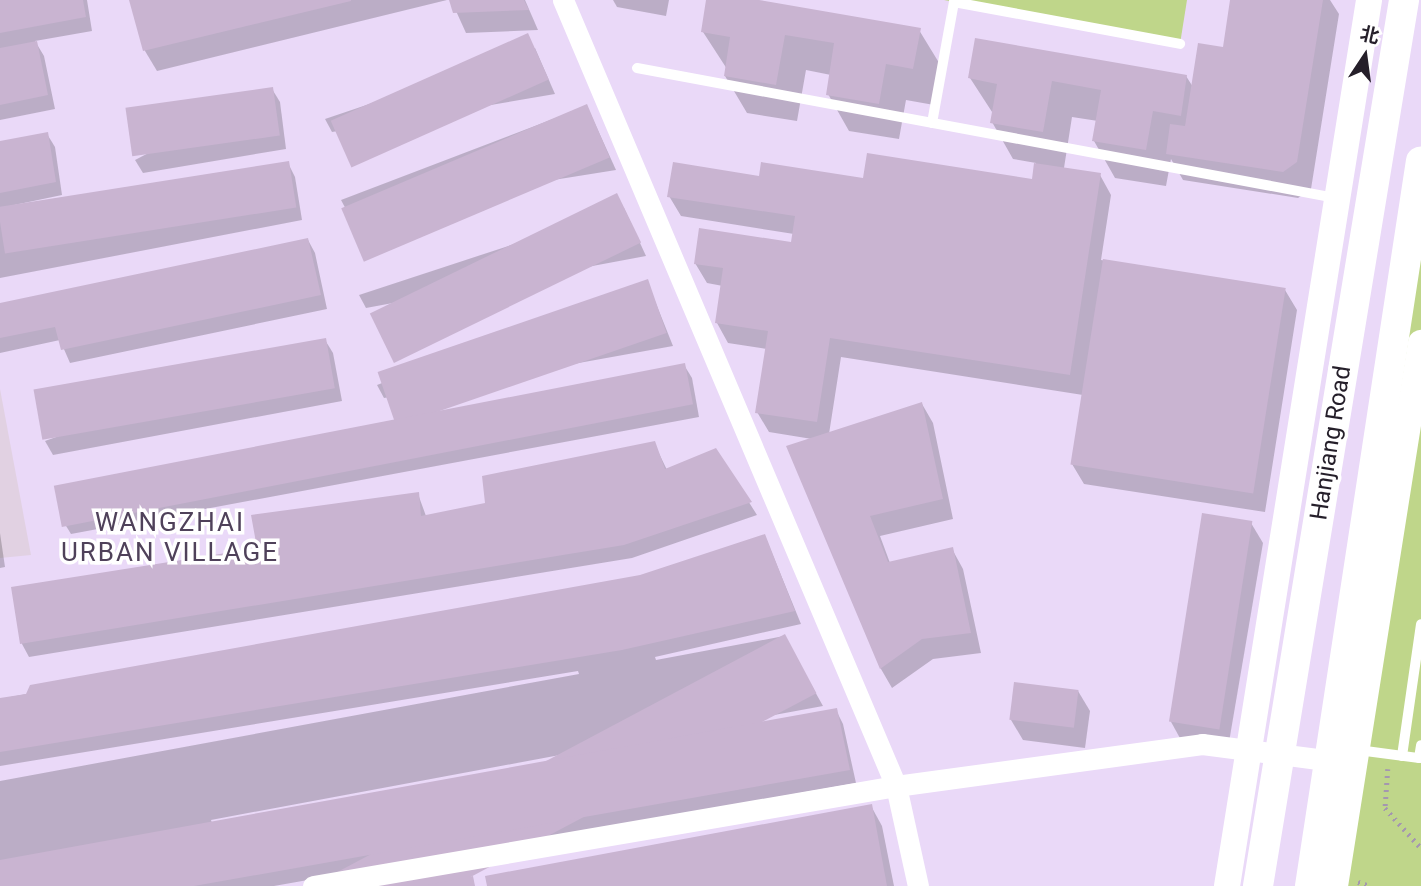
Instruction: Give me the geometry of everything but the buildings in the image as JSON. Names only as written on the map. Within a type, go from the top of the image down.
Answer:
[{"type":"main road","name":"Hanjiang Road","points":[[1258,886],[1404,0]]},
{"type":"main road","name":"Hanjiang Road","points":[[1310,886],[1343,755],[1416,220],[1421,161]]},
{"type":"street","points":[[563,0],[896,786],[918,886]]},
{"type":"street","points":[[1227,886],[1370,0]]},
{"type":"street","points":[[1335,886],[1343,755],[1421,343]]},
{"type":"street","points":[[313,886],[896,786],[1202,744],[1280,756],[1343,755]]},
{"type":"lane","points":[[932,123],[949,1],[1180,44]]},
{"type":"lane","points":[[637,68],[1337,198]]},
{"type":"lane","points":[[1402,756],[1421,624]]},
{"type":"lane","points":[[1343,755],[1419,758],[1421,745]]},
{"type":"path","points":[[1343,755],[1388,766],[1385,808],[1421,848]]},
{"type":"shaded area","points":[[0,389],[31,555],[0,558]]},
{"type":"green space","points":[[944,0],[1187,0],[1180,44]]},
{"type":"green space","points":[[1421,169],[1421,886],[1311,886]]},
{"type":"district","name":"WANGZHAI URBAN VILLAGE","points":[[170,538]]}]
